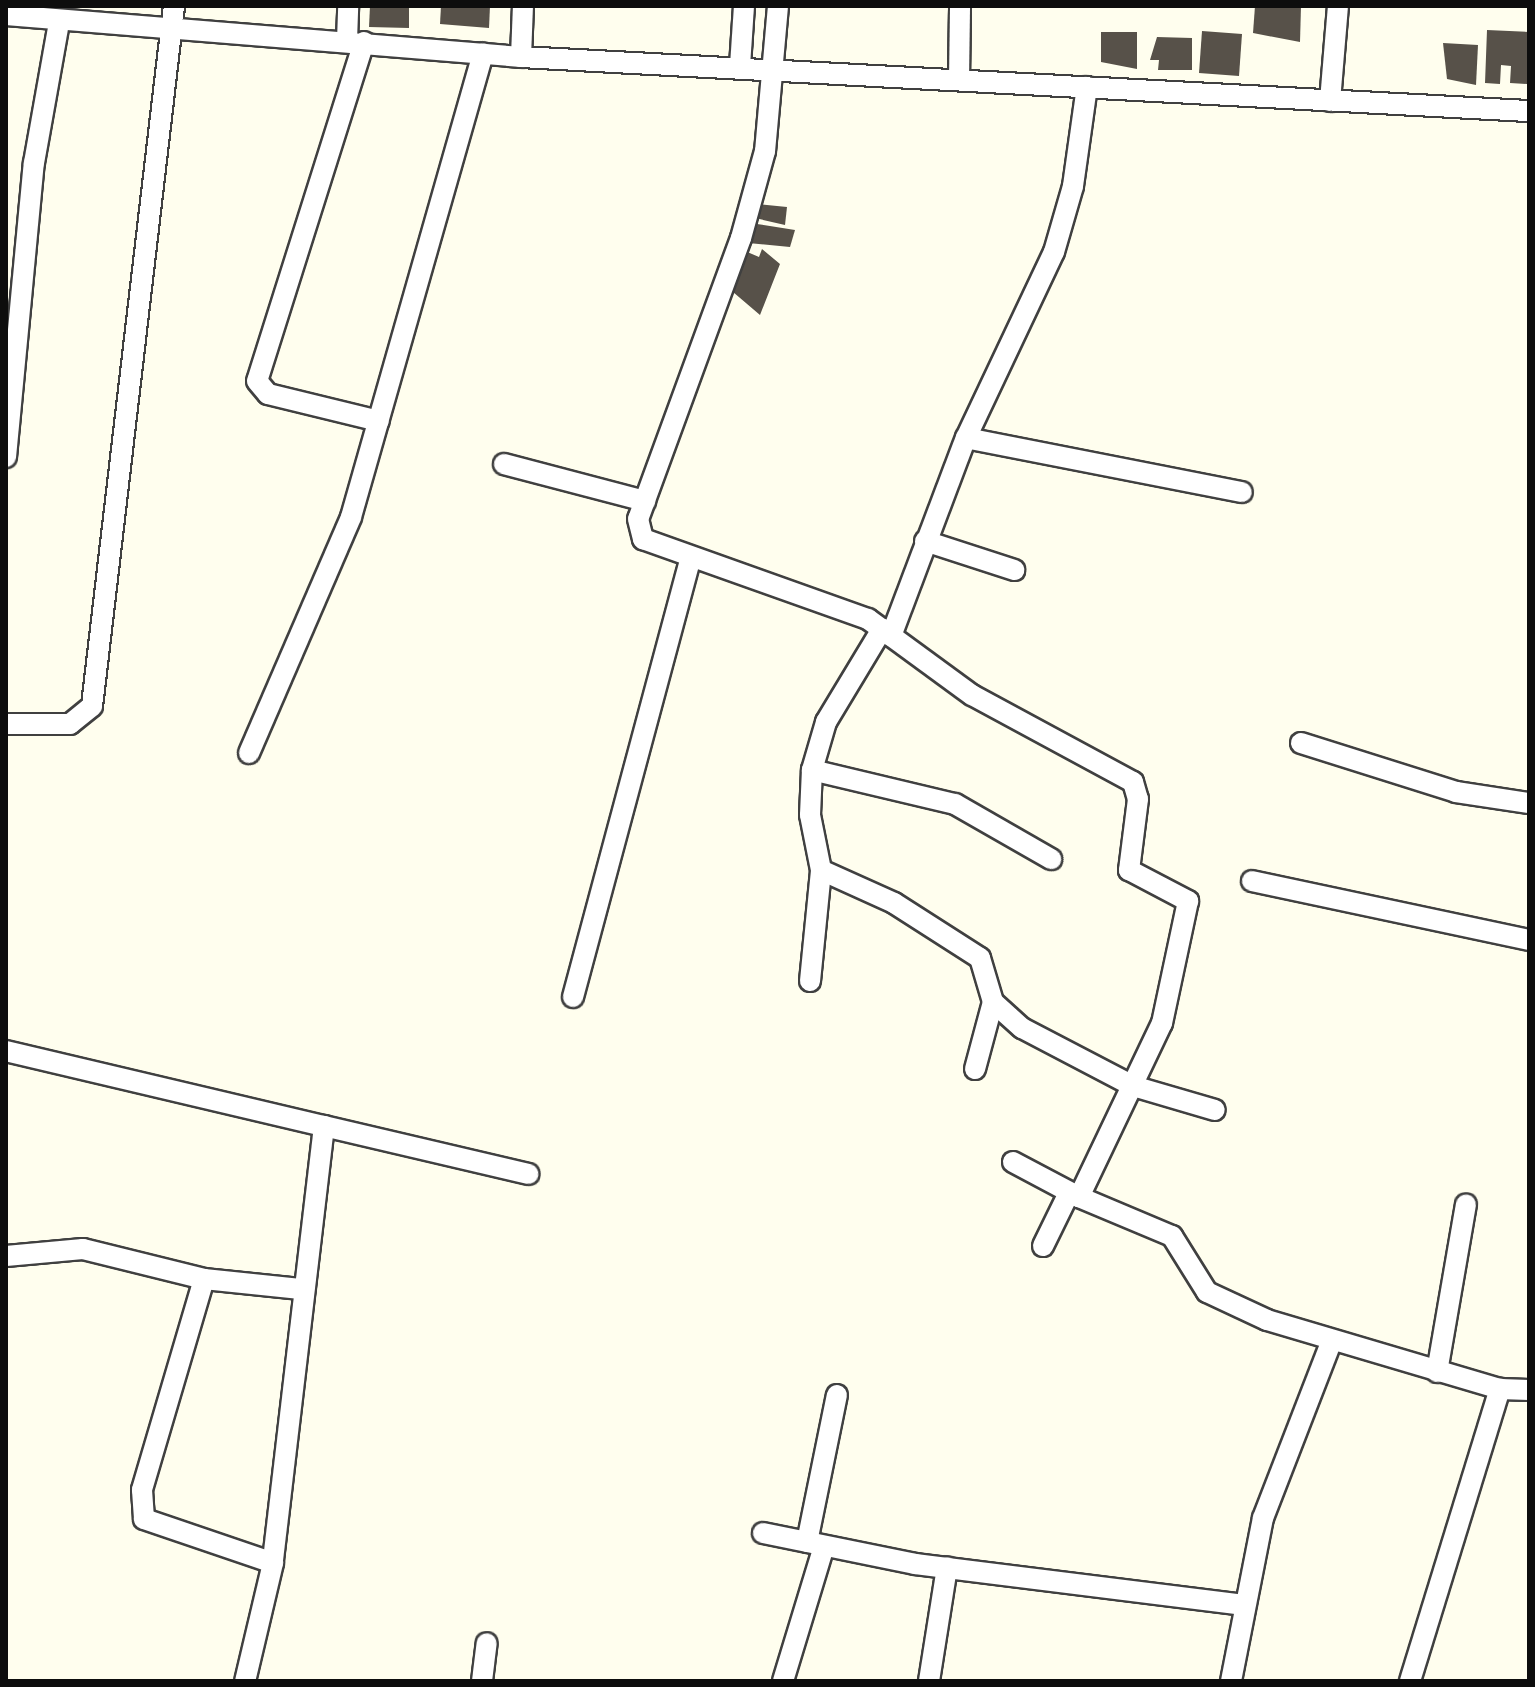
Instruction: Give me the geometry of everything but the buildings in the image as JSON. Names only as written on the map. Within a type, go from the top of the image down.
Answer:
[{"type":"street","points":[[6,724],[70,724],[92,706],[174,30],[174,6]]},
{"type":"street","points":[[348,6],[355,42],[257,381],[268,394],[379,421]]},
{"type":"street","points":[[521,57],[523,6]]},
{"type":"street","points":[[740,66],[744,6]]},
{"type":"street","points":[[778,6],[777,66],[765,151],[741,238],[645,501],[643,539],[846,609],[887,633],[972,695],[1133,782],[1138,799],[1129,870],[1188,901],[1162,1023],[1133,1086],[1043,1246]]},
{"type":"street","points":[[959,80],[960,6]]},
{"type":"street","points":[[1330,101],[1338,6]]},
{"type":"street","points":[[6,15],[59,22],[355,42],[521,57],[777,66],[959,80],[1529,111]]},
{"type":"street","points":[[6,457],[34,163],[59,22]]},
{"type":"street","points":[[249,753],[351,517],[483,53]]},
{"type":"street","points":[[810,981],[821,870],[810,815],[812,770],[826,722],[887,633],[966,438],[1054,252],[1073,186],[1087,87]]},
{"type":"street","points":[[966,438],[1242,492]]},
{"type":"street","points":[[504,464],[645,501]]},
{"type":"street","points":[[925,541],[1014,570]]},
{"type":"street","points":[[573,997],[691,558]]},
{"type":"street","points":[[1301,743],[1456,792],[1529,803]]},
{"type":"street","points":[[812,770],[955,804],[1051,859]]},
{"type":"street","points":[[821,870],[894,903],[980,958],[993,1002],[975,1069]]},
{"type":"street","points":[[1252,881],[1529,940]]},
{"type":"street","points":[[993,1002],[1022,1028],[1133,1086],[1215,1110]]},
{"type":"street","points":[[6,1051],[528,1174]]},
{"type":"street","points":[[245,1681],[273,1563],[300,1289],[324,1126]]},
{"type":"street","points":[[1013,1162],[1074,1195],[1172,1236],[1207,1292],[1331,1343],[1500,1389],[1529,1390]]},
{"type":"street","points":[[1437,1372],[1466,1204]]},
{"type":"street","points":[[6,1256],[83,1249],[204,1279],[300,1289]]},
{"type":"street","points":[[204,1279],[142,1490],[144,1519],[273,1563]]},
{"type":"street","points":[[1231,1681],[1263,1518],[1331,1343]]},
{"type":"street","points":[[1410,1681],[1500,1389]]},
{"type":"street","points":[[783,1681],[815,1544],[837,1395]]},
{"type":"street","points":[[763,1533],[947,1567],[1244,1605]]},
{"type":"street","points":[[929,1681],[947,1567]]},
{"type":"street","points":[[482,1681],[487,1643]]}]
